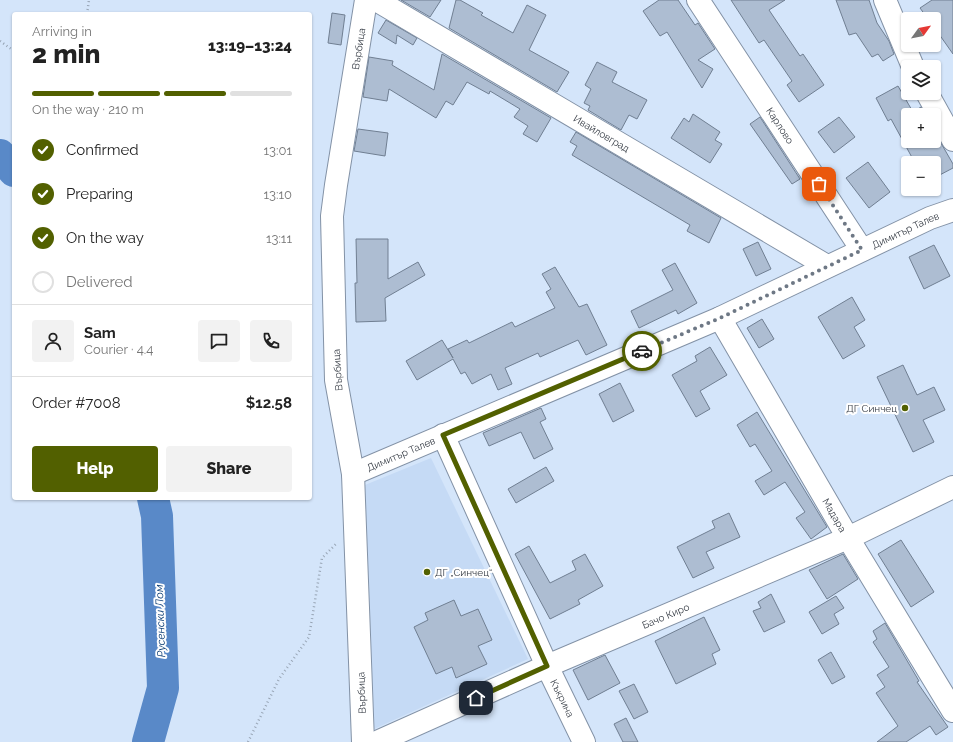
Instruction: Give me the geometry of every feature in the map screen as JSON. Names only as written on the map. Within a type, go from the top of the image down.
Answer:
[{"type":"street","name":"Върбица","points":[[363,742],[358,573],[354,527],[353,474],[336,380],[332,216],[366,0]]},
{"type":"street","name":"Ивайловград","points":[[376,0],[827,266]]},
{"type":"street","name":"Карлово","points":[[698,0],[862,250]]},
{"type":"street","points":[[885,0],[910,60]]},
{"type":"street","points":[[931,100],[953,140]]},
{"type":"street","name":"Димитър Талев","points":[[353,474],[720,318],[930,218],[953,210]]},
{"type":"street","name":"Мадара","points":[[720,318],[848,538],[953,711]]},
{"type":"street","name":"Къкрина","points":[[443,435],[547,666],[584,742]]},
{"type":"street","name":"Бачо Киро","points":[[377,742],[547,666],[848,538],[953,487]]},
{"type":"path","points":[[88,12],[89,0]]},
{"type":"path","points":[[0,41],[12,50]]},
{"type":"path","points":[[248,742],[279,679],[309,637],[322,558],[354,527]]},
{"type":"shaded area","name":"ДГ „Синчец“","points":[[431,458],[528,659],[374,729],[365,485]]},
{"type":"building","points":[[401,0],[441,0],[430,17]]},
{"type":"building","points":[[456,0],[460,0],[483,13],[481,15],[513,33],[527,5],[546,15],[529,50],[569,72],[557,92],[449,28]]},
{"type":"building","points":[[659,0],[678,0],[695,25],[698,23],[715,49],[698,60],[713,69],[702,88],[667,32],[660,36],[643,11]]},
{"type":"building","points":[[731,0],[785,0],[769,10],[800,56],[803,54],[824,85],[799,102],[787,85],[792,81],[764,40],[759,43]]},
{"type":"building","points":[[836,0],[869,0],[877,23],[889,41],[894,54],[883,61],[878,54],[872,57],[856,33],[849,35]]},
{"type":"building","points":[[932,0],[953,0],[953,54],[941,37],[941,12],[923,12],[920,8]]},
{"type":"building","points":[[332,13],[345,15],[341,45],[328,43]]},
{"type":"building","points":[[386,20],[417,38],[413,45],[397,35],[396,44],[378,33]]},
{"type":"building","points":[[442,54],[551,118],[537,142],[523,134],[528,126],[514,117],[520,109],[490,91],[489,94],[467,82],[453,105],[446,101],[436,118],[389,89],[387,101],[363,97],[369,57],[393,61],[392,65],[434,90]]},
{"type":"building","points":[[597,62],[617,72],[612,82],[647,100],[637,119],[629,115],[621,130],[588,110],[590,106],[584,103],[591,89],[585,85]]},
{"type":"building","points":[[898,86],[901,91],[901,100],[906,100],[911,108],[901,108],[901,137],[891,119],[888,121],[876,98]]},
{"type":"building","points":[[693,114],[720,132],[715,140],[722,144],[710,163],[671,138],[684,118],[689,122]]},
{"type":"building","points":[[760,117],[800,179],[792,184],[750,124]]},
{"type":"building","points":[[839,117],[855,137],[834,153],[818,132]]},
{"type":"building","points":[[358,129],[388,133],[385,156],[354,151]]},
{"type":"building","points":[[576,132],[721,218],[709,243],[687,231],[690,225],[572,155],[577,146],[570,142]]},
{"type":"building","points":[[941,143],[953,164],[953,168],[941,174],[941,156],[911,156],[907,148],[941,148]]},
{"type":"building","points":[[868,162],[890,192],[869,208],[846,178]]},
{"type":"building","points":[[356,239],[388,239],[388,279],[418,262],[425,275],[385,298],[386,321],[356,322]]},
{"type":"building","points":[[758,242],[771,269],[756,276],[743,249]]},
{"type":"building","points":[[934,245],[950,276],[924,289],[909,257]]},
{"type":"building","points":[[675,263],[697,303],[678,314],[676,310],[639,328],[631,311],[673,290],[662,270]]},
{"type":"building","points":[[555,267],[579,307],[587,304],[607,345],[586,355],[578,340],[540,357],[538,353],[505,368],[512,384],[498,390],[491,374],[472,384],[465,372],[461,374],[453,359],[417,380],[406,361],[442,340],[453,358],[448,349],[467,340],[469,343],[512,322],[515,327],[555,308],[546,292],[551,289],[542,274]]},
{"type":"building","points":[[852,297],[865,320],[854,327],[865,346],[843,359],[818,317]]},
{"type":"building","points":[[762,319],[774,339],[759,348],[747,328]]},
{"type":"building","points":[[710,347],[727,375],[700,391],[710,409],[696,417],[672,375],[697,361],[695,356]]},
{"type":"building","name":"ДГ Синчец","points":[[903,365],[917,395],[934,387],[945,410],[923,420],[934,442],[913,452],[877,377]]},
{"type":"building","points":[[620,383],[634,411],[613,422],[599,394]]},
{"type":"building","points":[[541,408],[546,419],[540,422],[553,449],[534,459],[521,432],[489,446],[483,433]]},
{"type":"building","points":[[757,412],[827,527],[811,539],[796,518],[805,512],[785,482],[764,495],[755,481],[772,471],[755,444],[750,447],[737,425]]},
{"type":"building","points":[[546,467],[554,481],[516,503],[508,489]]},
{"type":"building","points":[[729,513],[740,537],[706,552],[714,568],[693,578],[677,547],[715,528],[712,521]]},
{"type":"building","points":[[901,540],[934,592],[911,607],[878,554]]},
{"type":"building","points":[[529,546],[550,583],[576,570],[572,561],[585,554],[603,586],[578,600],[580,604],[550,619],[515,554]]},
{"type":"building","points":[[843,554],[858,579],[827,599],[809,570]]},
{"type":"building","points":[[771,594],[785,622],[764,632],[753,611],[761,608],[758,602]]},
{"type":"building","points":[[836,596],[844,608],[834,614],[839,624],[822,634],[809,612]]},
{"type":"building","points":[[454,600],[461,616],[478,609],[492,640],[478,646],[487,664],[456,678],[452,667],[436,674],[414,627],[428,620],[425,613]]},
{"type":"building","points":[[704,617],[720,650],[712,654],[716,664],[676,684],[655,641]]},
{"type":"building","points":[[885,623],[919,681],[917,682],[948,727],[936,735],[930,726],[906,742],[877,742],[898,726],[876,693],[885,687],[877,675],[889,667],[873,642],[877,639],[873,631]]},
{"type":"building","points":[[831,652],[845,677],[832,684],[818,660]]},
{"type":"building","points":[[605,655],[620,683],[588,700],[573,670]]},
{"type":"building","points":[[634,684],[648,712],[634,719],[619,691]]},
{"type":"building","points":[[626,718],[638,742],[623,742],[614,724]]},
{"type":"waterway","name":"Русенски Лом","points":[[0,155],[12,169]]},
{"type":"waterway","name":"Русенски Лом","points":[[148,742],[163,688],[157,516],[153,500]]},
{"type":"way so far","points":[[642,351],[720,318],[862,250],[819,184]]},
{"type":"place","name":"ДГ Синчец","points":[[905,408]]},
{"type":"place","name":"ДГ „Синчец“","points":[[427,572]]},
{"type":"route","points":[[476,698],[547,666],[443,435],[642,351]]}]
